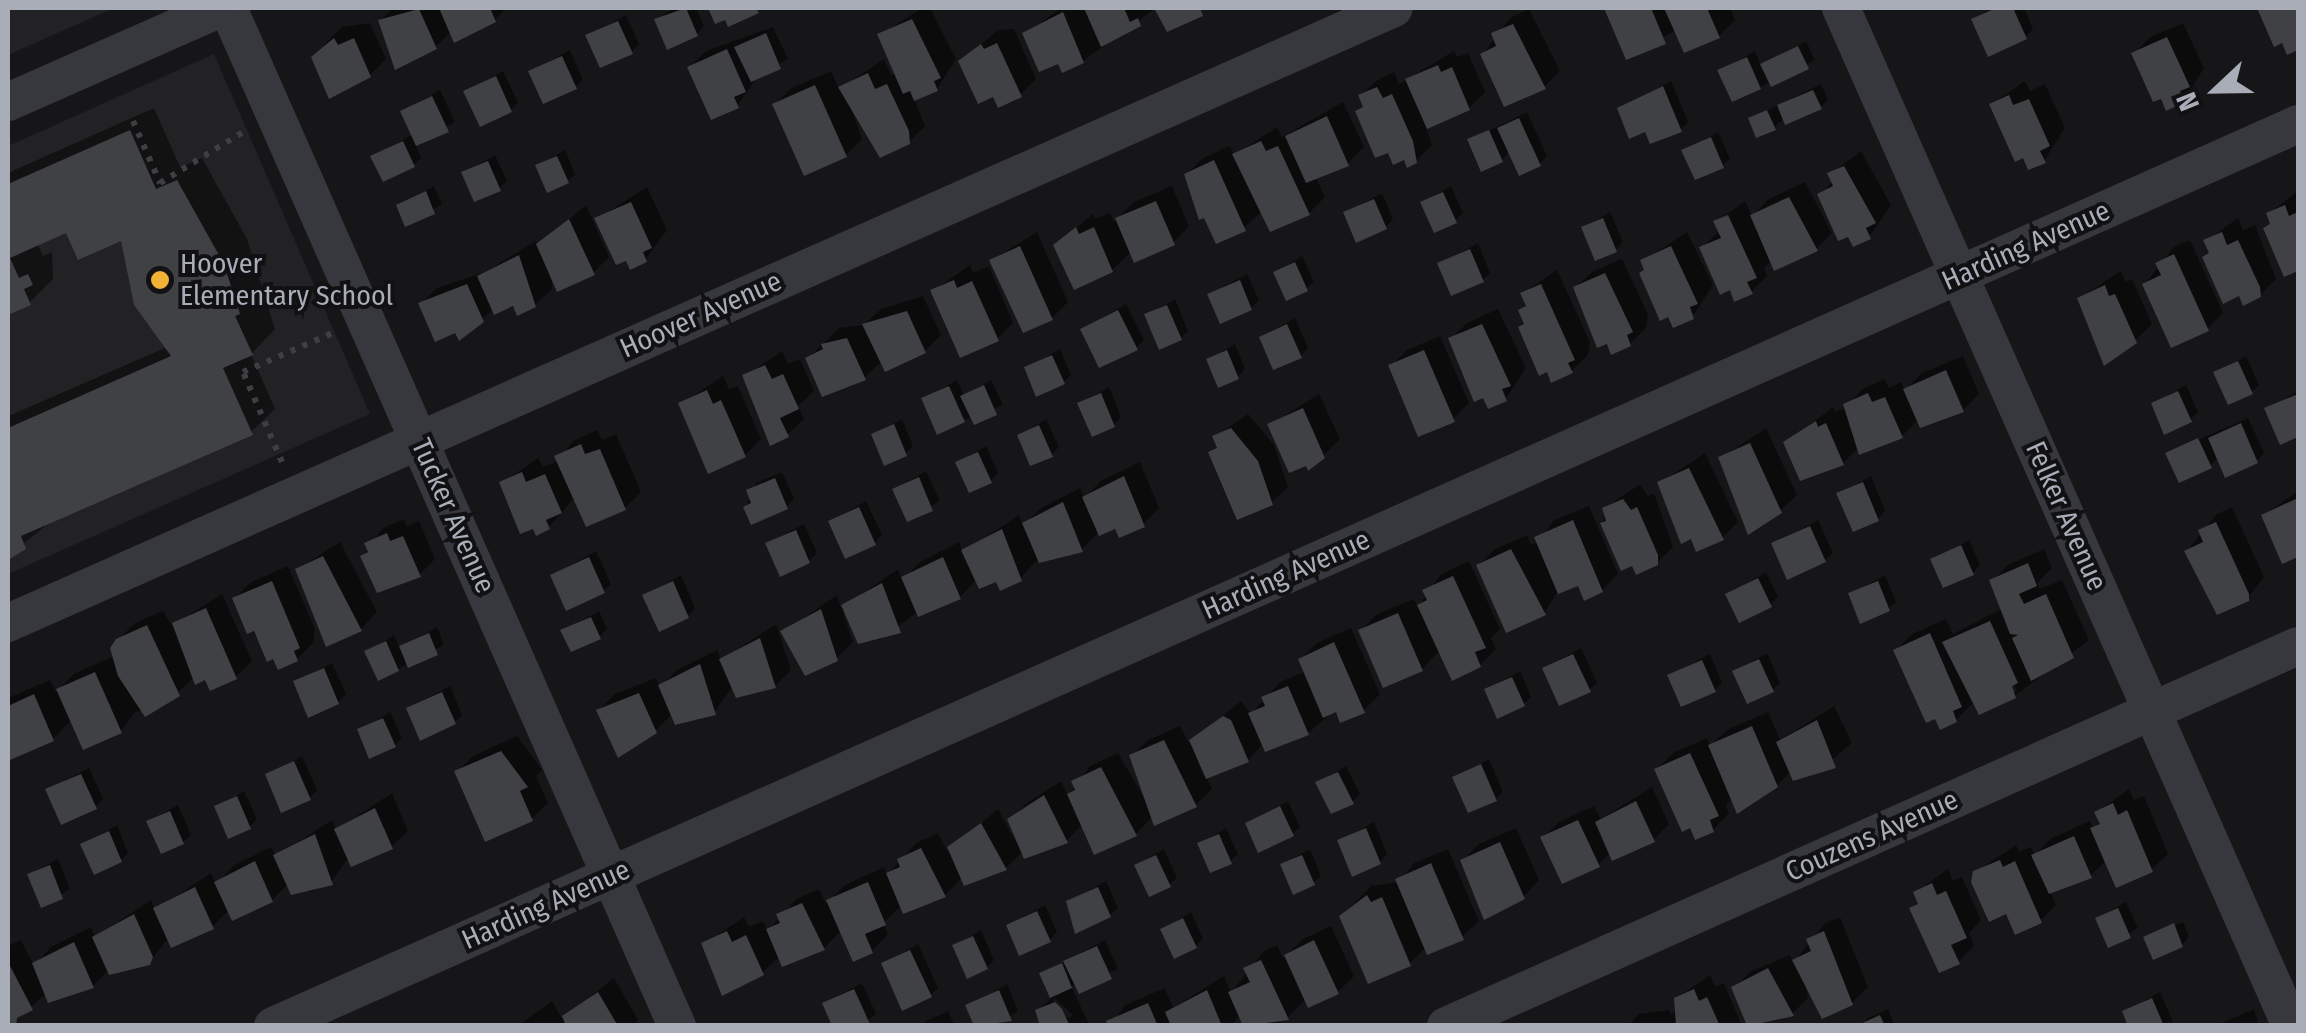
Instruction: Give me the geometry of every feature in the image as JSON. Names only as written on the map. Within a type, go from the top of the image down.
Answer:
[{"type":"street","points":[[8,102],[224,8]]},
{"type":"street","name":"Tucker Avenue","points":[[224,8],[420,440],[677,1026]]},
{"type":"street","name":"Hoover Avenue","points":[[8,623],[1394,8]]},
{"type":"street","name":"Felker Avenue","points":[[1841,8],[2291,1026]]},
{"type":"street","name":"Harding Avenue","points":[[273,1026],[2298,124]]},
{"type":"street","name":"Couzens Avenue","points":[[1446,1026],[2298,646]]},
{"type":"path","points":[[133,122],[160,184],[226,138],[254,127]]},
{"type":"path","points":[[282,462],[243,372],[344,329]]},
{"type":"shaded area","points":[[8,8],[114,8],[8,55]]},
{"type":"shaded area","name":"Hoover Elementary School","points":[[214,54],[370,414],[8,574],[8,146]]},
{"type":"building","points":[[439,8],[490,8],[496,22],[454,43]]},
{"type":"building","points":[[686,8],[698,36],[667,50],[654,19]]},
{"type":"building","points":[[708,8],[756,8],[759,13],[728,27],[725,20],[715,24]]},
{"type":"building","points":[[1084,8],[1124,8],[1130,22],[1138,18],[1141,26],[1101,47]]},
{"type":"building","points":[[1154,8],[1200,8],[1203,16],[1167,32]]},
{"type":"building","points":[[1604,8],[1651,8],[1666,44],[1626,60]]},
{"type":"building","points":[[1664,8],[1707,8],[1720,38],[1684,53]]},
{"type":"building","points":[[1996,8],[2013,8],[2027,39],[1988,57],[1971,19]]},
{"type":"building","points":[[2257,8],[2298,8],[2298,50],[2287,55],[2282,43],[2274,47]]},
{"type":"building","points":[[419,9],[437,49],[395,70],[378,20]]},
{"type":"building","points":[[1063,12],[1084,63],[1062,73],[1058,64],[1039,72],[1022,33]]},
{"type":"building","points":[[912,19],[941,78],[934,81],[938,91],[914,101],[910,91],[903,94],[877,34]]},
{"type":"building","points":[[618,21],[633,54],[600,68],[585,35]]},
{"type":"building","points":[[1513,24],[1546,89],[1504,107],[1480,54],[1496,46],[1491,33]]},
{"type":"building","points":[[766,33],[781,69],[751,82],[734,47]]},
{"type":"building","points":[[2167,37],[2190,87],[2180,91],[2185,102],[2166,111],[2161,99],[2153,102],[2131,53]]},
{"type":"building","points":[[334,38],[338,45],[354,38],[371,77],[329,99],[311,57]]},
{"type":"building","points":[[997,43],[1022,97],[998,108],[993,97],[978,104],[958,61],[981,44],[984,49]]},
{"type":"building","points":[[1798,46],[1809,69],[1771,87],[1760,64]]},
{"type":"building","points":[[727,49],[746,92],[734,97],[739,108],[711,120],[687,67]]},
{"type":"building","points":[[562,56],[577,89],[543,104],[528,71]]},
{"type":"building","points":[[1747,57],[1761,89],[1732,102],[1717,70]]},
{"type":"building","points":[[1438,65],[1441,72],[1452,67],[1470,110],[1427,129],[1405,79]]},
{"type":"building","points":[[868,73],[875,89],[887,84],[909,131],[910,144],[880,158],[838,87]]},
{"type":"building","points":[[496,76],[512,112],[480,127],[463,91]]},
{"type":"building","points":[[815,85],[847,157],[804,176],[772,104]]},
{"type":"building","points":[[1663,86],[1682,132],[1650,144],[1645,132],[1629,139],[1617,108]]},
{"type":"building","points":[[1377,87],[1383,98],[1392,94],[1413,141],[1417,163],[1407,168],[1404,160],[1393,165],[1388,153],[1375,158],[1355,111],[1363,107],[1358,95]]},
{"type":"building","points":[[1813,90],[1822,109],[1785,125],[1777,105]]},
{"type":"building","points":[[2009,95],[2013,105],[2029,99],[2050,146],[2040,151],[2046,163],[2028,170],[2023,158],[2015,162],[1989,104]]},
{"type":"building","points":[[432,96],[449,132],[416,146],[400,111]]},
{"type":"building","points":[[1767,110],[1776,130],[1756,138],[1748,118]]},
{"type":"building","points":[[1327,116],[1349,166],[1306,183],[1285,136]]},
{"type":"building","points":[[1519,118],[1541,166],[1519,176],[1497,128]]},
{"type":"building","points":[[130,130],[156,189],[177,180],[224,264],[240,314],[235,316],[253,355],[223,368],[253,435],[21,536],[26,549],[8,560],[8,428],[171,356],[134,305],[121,241],[78,260],[66,233],[10,258],[19,278],[28,274],[33,285],[24,289],[31,305],[8,315],[8,184]]},
{"type":"building","points":[[1489,130],[1503,162],[1481,172],[1467,139]]},
{"type":"building","points":[[1711,137],[1724,168],[1695,180],[1681,150]]},
{"type":"building","points":[[403,141],[415,167],[383,182],[370,156]]},
{"type":"building","points":[[1261,141],[1266,151],[1278,146],[1310,215],[1270,232],[1232,154]]},
{"type":"building","points":[[557,156],[569,183],[547,193],[535,165]]},
{"type":"building","points":[[1214,160],[1246,231],[1216,244],[1204,218],[1199,220],[1184,174]]},
{"type":"building","points":[[488,161],[501,191],[474,202],[461,172]]},
{"type":"building","points":[[1844,166],[1876,223],[1866,228],[1871,239],[1853,247],[1848,237],[1838,241],[1817,194],[1833,186],[1827,173]]},
{"type":"building","points":[[426,191],[435,214],[405,227],[396,205]]},
{"type":"building","points":[[1443,192],[1457,223],[1434,233],[1420,202]]},
{"type":"building","points":[[1789,197],[1818,251],[1774,271],[1750,215]]},
{"type":"building","points":[[1374,199],[1387,229],[1356,243],[1343,212]]},
{"type":"building","points":[[1156,201],[1175,245],[1134,263],[1115,218]]},
{"type":"building","points":[[631,202],[652,248],[643,252],[647,262],[630,270],[626,261],[616,265],[594,218]]},
{"type":"building","points":[[2285,205],[2289,216],[2298,212],[2298,271],[2284,277],[2263,228],[2270,224],[2266,213]]},
{"type":"building","points":[[1728,215],[1757,278],[1747,282],[1753,294],[1734,302],[1730,290],[1720,295],[1699,247],[1721,238],[1713,221]]},
{"type":"building","points":[[1603,218],[1617,252],[1595,261],[1581,227]]},
{"type":"building","points":[[569,219],[595,275],[557,292],[536,244]]},
{"type":"building","points":[[1076,227],[1079,234],[1094,227],[1113,272],[1074,290],[1053,245]]},
{"type":"building","points":[[2222,232],[2227,245],[2238,240],[2260,287],[2261,297],[2243,306],[2239,296],[2223,304],[2202,257],[2209,253],[2203,240]]},
{"type":"building","points":[[1020,246],[1053,320],[1023,333],[989,260]]},
{"type":"building","points":[[1671,246],[1698,304],[1690,307],[1694,319],[1673,328],[1668,317],[1660,321],[1639,273],[1644,270],[1640,260]]},
{"type":"building","points":[[1470,249],[1484,282],[1451,296],[1437,263]]},
{"type":"building","points":[[2174,254],[2209,331],[2171,348],[2142,284],[2161,275],[2155,263]]},
{"type":"building","points":[[519,255],[536,307],[517,316],[513,306],[494,315],[477,276]]},
{"type":"building","points":[[1295,262],[1308,291],[1286,301],[1273,272]]},
{"type":"building","points":[[1605,273],[1633,332],[1627,335],[1631,346],[1611,355],[1607,344],[1597,348],[1573,287]]},
{"type":"building","points":[[954,280],[957,288],[972,281],[999,341],[960,358],[930,290]]},
{"type":"building","points":[[1240,280],[1252,310],[1220,324],[1207,294]]},
{"type":"building","points":[[467,284],[484,322],[459,341],[455,333],[435,342],[418,303]]},
{"type":"building","points":[[1541,284],[1575,360],[1568,363],[1573,373],[1551,383],[1547,372],[1539,376],[1518,327],[1524,324],[1518,310],[1526,306],[1520,293]]},
{"type":"building","points":[[2105,285],[2109,296],[2115,294],[2137,343],[2104,366],[2077,298]]},
{"type":"building","points":[[1167,305],[1182,340],[1159,350],[1144,314]]},
{"type":"building","points":[[1118,310],[1138,350],[1099,368],[1080,329]]},
{"type":"building","points":[[907,311],[926,353],[885,372],[862,324]]},
{"type":"building","points":[[1287,324],[1302,358],[1273,370],[1259,337]]},
{"type":"building","points":[[1482,324],[1511,386],[1502,389],[1507,401],[1488,409],[1483,398],[1474,402],[1448,338]]},
{"type":"building","points":[[847,338],[866,380],[822,397],[805,358],[823,349],[821,344]]},
{"type":"building","points":[[1227,350],[1239,379],[1218,388],[1206,359]]},
{"type":"building","points":[[1424,350],[1455,422],[1418,437],[1388,365]]},
{"type":"building","points":[[1052,355],[1065,384],[1036,397],[1024,367]]},
{"type":"building","points":[[2238,361],[2253,394],[2228,405],[2213,372]]},
{"type":"building","points":[[765,365],[772,379],[783,374],[799,409],[780,418],[789,437],[770,446],[742,375]]},
{"type":"building","points":[[1946,370],[1964,412],[1920,428],[1903,389]]},
{"type":"building","points":[[984,385],[997,415],[974,425],[960,396]]},
{"type":"building","points":[[949,386],[965,422],[937,435],[921,398]]},
{"type":"building","points":[[707,390],[713,404],[721,400],[746,457],[708,474],[678,403]]},
{"type":"building","points":[[2178,391],[2192,422],[2164,435],[2151,403]]},
{"type":"building","points":[[1101,393],[1115,427],[1092,437],[1077,403]]},
{"type":"building","points":[[1868,393],[1872,402],[1885,397],[1903,438],[1859,455],[1843,404]]},
{"type":"building","points":[[2298,394],[2298,437],[2280,445],[2264,408]]},
{"type":"building","points":[[1303,408],[1325,458],[1308,471],[1306,466],[1289,473],[1267,424]]},
{"type":"building","points":[[1816,421],[1818,427],[1826,423],[1844,465],[1800,481],[1783,442]]},
{"type":"building","points":[[2241,423],[2258,463],[2225,478],[2208,438]]},
{"type":"building","points":[[894,424],[907,456],[884,466],[871,434]]},
{"type":"building","points":[[1039,425],[1053,457],[1030,466],[1017,435]]},
{"type":"building","points":[[1231,428],[1258,461],[1273,505],[1237,520],[1208,452],[1217,448],[1212,436]]},
{"type":"building","points":[[2198,438],[2212,468],[2179,483],[2165,453]]},
{"type":"building","points":[[1750,443],[1782,513],[1748,535],[1718,457]]},
{"type":"building","points":[[581,444],[585,454],[600,449],[626,510],[586,527],[554,456]]},
{"type":"building","points":[[978,452],[992,483],[969,493],[955,462]]},
{"type":"building","points":[[1689,468],[1724,540],[1696,552],[1691,539],[1681,544],[1657,482]]},
{"type":"building","points":[[522,472],[526,482],[545,474],[562,513],[546,520],[550,529],[536,536],[533,529],[520,534],[499,482]]},
{"type":"building","points":[[1124,476],[1145,527],[1119,538],[1115,529],[1099,536],[1082,497]]},
{"type":"building","points":[[919,477],[933,511],[907,522],[892,489]]},
{"type":"building","points":[[775,478],[788,509],[751,525],[743,507],[751,503],[746,490]]},
{"type":"building","points":[[1863,482],[1879,521],[1853,532],[1836,493]]},
{"type":"building","points":[[2298,498],[2298,557],[2282,564],[2261,515]]},
{"type":"building","points":[[1623,499],[1631,510],[1637,507],[1658,555],[1658,565],[1636,575],[1632,566],[1621,571],[1600,523],[1606,521],[1602,508]]},
{"type":"building","points":[[1063,502],[1083,552],[1039,563],[1022,523]]},
{"type":"building","points":[[859,507],[876,545],[845,559],[828,521]]},
{"type":"building","points":[[1573,520],[1603,592],[1584,601],[1578,586],[1558,594],[1534,537]]},
{"type":"building","points":[[2216,522],[2249,594],[2249,601],[2217,615],[2184,551],[2203,542],[2198,530]]},
{"type":"building","points":[[1810,526],[1826,562],[1787,580],[1771,543]]},
{"type":"building","points":[[1002,529],[1022,581],[1000,591],[996,582],[979,589],[961,550]]},
{"type":"building","points":[[796,530],[810,563],[780,577],[765,543]]},
{"type":"building","points":[[387,533],[390,541],[403,536],[421,577],[377,593],[360,556],[368,552],[364,543]]},
{"type":"building","points":[[1961,545],[1974,575],[1943,588],[1930,559]]},
{"type":"building","points":[[1511,549],[1546,615],[1506,633],[1476,565]]},
{"type":"building","points":[[323,556],[362,631],[326,647],[295,569]]},
{"type":"building","points":[[589,557],[605,593],[566,611],[550,575]]},
{"type":"building","points":[[943,557],[961,599],[918,617],[901,577]]},
{"type":"building","points":[[2028,563],[2037,586],[2019,594],[2024,604],[2046,594],[2074,658],[2031,681],[2012,638],[2018,635],[2010,634],[1989,580]]},
{"type":"building","points":[[1453,576],[1486,648],[1475,652],[1481,667],[1452,681],[1417,605],[1427,600],[1422,590]]},
{"type":"building","points":[[1758,578],[1772,607],[1739,623],[1725,594]]},
{"type":"building","points":[[272,581],[300,648],[294,651],[298,661],[278,670],[273,659],[267,662],[254,631],[247,634],[232,598]]},
{"type":"building","points":[[673,581],[689,618],[659,632],[642,595]]},
{"type":"building","points":[[1878,581],[1890,611],[1860,624],[1848,593]]},
{"type":"building","points":[[882,583],[901,633],[858,644],[841,605]]},
{"type":"building","points":[[206,608],[237,679],[210,691],[205,680],[195,685],[172,623]]},
{"type":"building","points":[[821,609],[838,661],[805,676],[780,631]]},
{"type":"building","points":[[1398,613],[1423,671],[1383,688],[1358,630]]},
{"type":"building","points":[[591,617],[601,639],[571,652],[560,630]]},
{"type":"building","points":[[1990,621],[2018,683],[2012,686],[2016,698],[1979,715],[1942,642]]},
{"type":"building","points":[[147,625],[180,696],[145,717],[118,676],[110,648],[116,639]]},
{"type":"building","points":[[429,633],[438,655],[408,668],[399,646]]},
{"type":"building","points":[[1930,633],[1962,707],[1953,711],[1957,722],[1940,730],[1935,719],[1926,723],[1893,650]]},
{"type":"building","points":[[760,638],[776,688],[736,698],[719,659]]},
{"type":"building","points":[[386,641],[399,671],[378,681],[364,651]]},
{"type":"building","points":[[1334,642],[1365,713],[1340,723],[1336,712],[1323,718],[1298,659]]},
{"type":"building","points":[[1573,654],[1591,692],[1559,706],[1542,668]]},
{"type":"building","points":[[1759,659],[1774,692],[1747,704],[1732,671]]},
{"type":"building","points":[[1702,660],[1716,692],[1681,707],[1667,675]]},
{"type":"building","points":[[700,664],[716,715],[675,725],[658,685]]},
{"type":"building","points":[[324,668],[339,704],[308,718],[293,681]]},
{"type":"building","points":[[95,672],[122,733],[83,750],[56,689]]},
{"type":"building","points":[[1512,677],[1525,706],[1497,719],[1484,689]]},
{"type":"building","points":[[1288,686],[1309,735],[1265,752],[1248,713],[1265,706],[1261,697]]},
{"type":"building","points":[[442,692],[456,724],[420,741],[406,708]]},
{"type":"building","points":[[639,693],[657,733],[618,758],[596,710]]},
{"type":"building","points":[[34,694],[54,741],[10,760],[8,706]]},
{"type":"building","points":[[1223,716],[1231,720],[1249,762],[1206,779],[1189,740]]},
{"type":"building","points":[[383,718],[396,747],[369,759],[357,729]]},
{"type":"building","points":[[1817,720],[1836,768],[1793,781],[1776,742]]},
{"type":"building","points":[[1752,726],[1778,787],[1737,814],[1708,745]]},
{"type":"building","points":[[1164,740],[1197,807],[1154,826],[1129,755]]},
{"type":"building","points":[[501,751],[528,787],[520,791],[533,821],[485,842],[454,771]]},
{"type":"building","points":[[1690,753],[1719,816],[1710,820],[1714,832],[1695,840],[1690,828],[1682,832],[1654,769]]},
{"type":"building","points":[[294,761],[311,800],[281,813],[265,774]]},
{"type":"building","points":[[1481,764],[1497,801],[1468,813],[1452,777]]},
{"type":"building","points":[[1101,767],[1137,836],[1094,855],[1067,794],[1075,790],[1071,781]]},
{"type":"building","points":[[1338,772],[1354,804],[1331,814],[1315,782]]},
{"type":"building","points":[[81,774],[97,809],[61,825],[45,789]]},
{"type":"building","points":[[1044,795],[1068,843],[1024,859],[1007,819]]},
{"type":"building","points":[[237,796],[251,829],[228,839],[214,806]]},
{"type":"building","points":[[1636,801],[1655,842],[1612,861],[1595,822]]},
{"type":"building","points":[[2113,803],[2118,815],[2127,810],[2153,872],[2116,888],[2090,828],[2100,824],[2094,812]]},
{"type":"building","points":[[1280,806],[1294,836],[1258,853],[1245,823]]},
{"type":"building","points":[[375,808],[393,849],[351,867],[334,829]]},
{"type":"building","points":[[170,811],[184,844],[161,854],[146,821]]},
{"type":"building","points":[[1578,820],[1600,867],[1562,884],[1540,837]]},
{"type":"building","points":[[981,823],[1007,870],[964,886],[947,847]]},
{"type":"building","points":[[1366,828],[1381,864],[1352,877],[1337,840]]},
{"type":"building","points":[[109,831],[122,862],[94,875],[80,844]]},
{"type":"building","points":[[315,834],[333,885],[291,895],[273,855]]},
{"type":"building","points":[[1219,834],[1232,864],[1210,873],[1197,843]]},
{"type":"building","points":[[2074,836],[2092,878],[2049,894],[2031,855]]},
{"type":"building","points":[[1500,842],[1525,899],[1484,920],[1460,860]]},
{"type":"building","points":[[921,848],[946,897],[903,914],[886,873],[900,867],[897,859]]},
{"type":"building","points":[[1156,855],[1171,887],[1149,897],[1134,865]]},
{"type":"building","points":[[1302,855],[1315,885],[1293,895],[1280,864]]},
{"type":"building","points":[[2000,860],[2003,867],[2015,861],[2042,923],[2015,935],[2006,914],[1989,922],[1971,882],[1973,871]]},
{"type":"building","points":[[255,861],[273,902],[232,921],[214,882]]},
{"type":"building","points":[[1431,863],[1464,940],[1427,955],[1395,879]]},
{"type":"building","points":[[50,865],[63,899],[41,908],[27,874]]},
{"type":"building","points":[[868,882],[886,925],[865,934],[873,953],[853,962],[826,900]]},
{"type":"building","points":[[1932,883],[1937,895],[1946,891],[1967,938],[1951,945],[1960,964],[1939,973],[1909,908],[1918,904],[1913,892]]},
{"type":"building","points":[[195,887],[214,929],[171,948],[153,908]]},
{"type":"building","points":[[1098,887],[1111,917],[1075,934],[1066,901]]},
{"type":"building","points":[[1367,895],[1371,902],[1382,897],[1411,966],[1368,984],[1339,916]]},
{"type":"building","points":[[802,903],[825,950],[782,967],[766,929],[780,923],[776,914]]},
{"type":"building","points":[[2118,908],[2131,938],[2108,948],[2095,918]]},
{"type":"building","points":[[1037,911],[1051,942],[1019,956],[1006,925]]},
{"type":"building","points":[[134,914],[153,957],[150,965],[109,975],[92,937]]},
{"type":"building","points":[[1183,918],[1197,948],[1174,959],[1160,929]]},
{"type":"building","points":[[2174,923],[2183,947],[2153,960],[2143,937]]},
{"type":"building","points":[[727,931],[732,942],[746,935],[764,975],[722,996],[701,943]]},
{"type":"building","points":[[1824,931],[1853,1005],[1822,1019],[1792,960],[1811,951],[1806,939]]},
{"type":"building","points":[[973,936],[988,969],[967,979],[952,945]]},
{"type":"building","points":[[1314,940],[1339,994],[1308,1008],[1284,955]]},
{"type":"building","points":[[74,942],[94,988],[48,1003],[32,963]]},
{"type":"building","points":[[1097,946],[1112,979],[1079,994],[1063,961]]},
{"type":"building","points":[[910,950],[932,997],[902,1011],[881,963]]},
{"type":"building","points":[[1261,960],[1289,1020],[1243,1026],[1228,992],[1250,982],[1243,968]]},
{"type":"building","points":[[8,962],[33,1010],[17,1018],[16,1026],[8,1026]]},
{"type":"building","points":[[1062,963],[1072,988],[1050,998],[1039,973]]},
{"type":"building","points":[[1768,968],[1794,1016],[1747,1026],[1731,987]]},
{"type":"building","points":[[854,989],[870,1024],[832,1026],[822,1003]]},
{"type":"building","points":[[1694,989],[1699,1001],[1707,997],[1720,1026],[1676,1026],[1674,998]]},
{"type":"building","points":[[999,990],[1012,1021],[974,1026],[965,1005]]},
{"type":"building","points":[[1207,990],[1222,1026],[1171,1026],[1165,1012]]},
{"type":"building","points":[[598,992],[618,1026],[566,1026],[562,1016]]},
{"type":"building","points":[[2152,998],[2164,1026],[2128,1026],[2122,1011]]},
{"type":"building","points":[[1055,1002],[1070,1026],[1040,1026],[1035,1010]]},
{"type":"building","points":[[1148,1003],[1158,1026],[1108,1026],[1106,1021]]},
{"type":"building","points":[[1880,1015],[1885,1026],[1856,1026]]},
{"type":"place","name":"Hoover Elementary School","points":[[160,280]]}]
